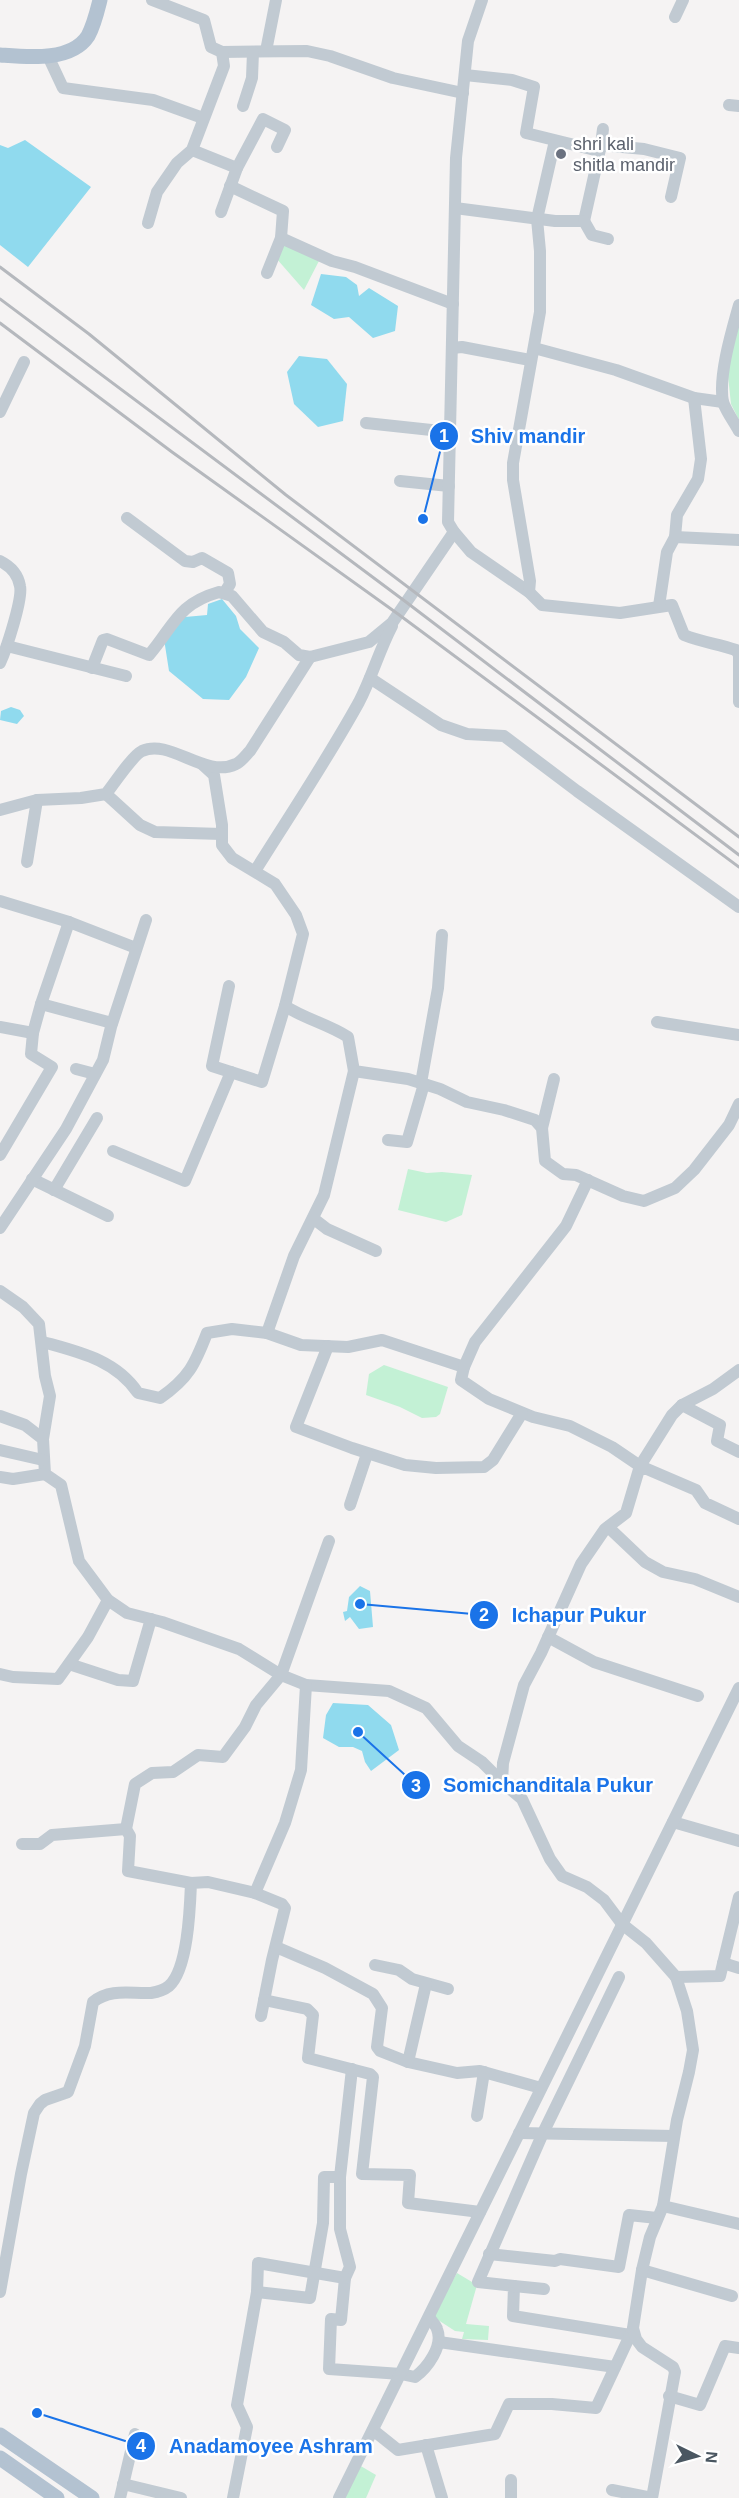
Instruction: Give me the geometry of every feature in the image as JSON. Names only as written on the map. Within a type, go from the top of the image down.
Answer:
[{"type":"main road","points":[[0,55],[48,56],[61,54],[81,44],[91,29],[100,0]]},
{"type":"main road","points":[[0,2435],[92,2498]]},
{"type":"main road","points":[[0,2458],[57,2498]]},
{"type":"street","points":[[152,0],[204,20],[212,47],[222,52],[307,51],[330,56],[393,78],[463,93]]},
{"type":"street","points":[[266,51],[276,0]]},
{"type":"street","points":[[482,0],[468,41],[456,158],[448,522],[471,552],[529,592],[542,605],[620,613],[672,605],[684,635],[701,642],[736,650],[739,656],[739,702]]},
{"type":"street","points":[[675,17],[682,0]]},
{"type":"street","points":[[148,223],[157,192],[177,163],[192,150],[224,66],[222,52]]},
{"type":"street","points":[[243,105],[252,78],[253,52]]},
{"type":"street","points":[[48,56],[63,88],[153,100],[203,118]]},
{"type":"street","points":[[465,75],[512,80],[534,87],[526,133],[600,148],[644,149],[680,158],[671,197]]},
{"type":"street","points":[[221,212],[237,168],[263,119],[285,130],[277,147]]},
{"type":"street","points":[[603,129],[584,221],[592,236],[608,239]]},
{"type":"street","points":[[529,592],[530,581],[513,480],[513,463],[540,312],[540,251],[537,219],[554,145]]},
{"type":"street","points":[[192,150],[237,168]]},
{"type":"street","points":[[230,186],[283,211],[281,238],[267,273]]},
{"type":"street","points":[[455,208],[537,219],[584,221]]},
{"type":"street","points":[[281,238],[332,261],[355,267],[453,304]]},
{"type":"street","points":[[739,304],[728,342],[724,368],[723,402],[739,431]]},
{"type":"street","points":[[452,348],[462,347],[530,360]]},
{"type":"street","points":[[534,348],[616,370],[694,398],[723,402]]},
{"type":"street","points":[[0,412],[24,362]]},
{"type":"street","points":[[659,606],[667,552],[675,537],[677,515],[698,479],[701,459],[694,398]]},
{"type":"street","points":[[366,423],[450,432]]},
{"type":"street","points":[[400,481],[449,486]]},
{"type":"street","points":[[127,518],[185,561],[202,558],[228,573],[230,584],[225,592]]},
{"type":"street","points":[[92,668],[103,640],[106,639],[149,655],[178,614],[207,595],[225,592],[232,596],[262,632],[284,642],[299,655],[310,657],[369,642],[392,623],[454,532]]},
{"type":"street","points":[[675,537],[739,540]]},
{"type":"street","points":[[0,561],[16,574],[21,588],[0,663]]},
{"type":"street","points":[[255,871],[324,762],[370,678],[380,649],[398,614]]},
{"type":"street","points":[[6,646],[126,676]]},
{"type":"street","points":[[0,810],[37,800],[81,798],[106,794],[141,752],[158,747],[202,764],[222,767],[237,764],[250,751],[310,657]]},
{"type":"street","points":[[370,678],[441,726],[467,734],[504,736],[577,792],[739,907]]},
{"type":"street","points":[[202,764],[214,775],[222,845],[232,858],[275,884],[285,896],[303,934],[285,1006],[262,1082],[212,1066],[229,986]]},
{"type":"street","points":[[106,794],[140,825],[155,832],[222,834]]},
{"type":"street","points":[[27,862],[37,800]]},
{"type":"street","points":[[0,901],[69,922],[136,948]]},
{"type":"street","points":[[0,1228],[66,1128],[104,1060],[112,1023],[146,920]]},
{"type":"street","points":[[0,1155],[52,1067],[31,1054],[33,1033],[69,922]]},
{"type":"street","points":[[388,1140],[406,1142],[423,1084],[438,988],[442,935]]},
{"type":"street","points":[[41,1004],[112,1023]]},
{"type":"street","points":[[267,1333],[294,1256],[324,1195],[354,1071],[348,1037],[330,1026],[301,1016],[285,1006]]},
{"type":"street","points":[[657,1022],[739,1035]]},
{"type":"street","points":[[0,1027],[33,1033]]},
{"type":"street","points":[[76,1069],[96,1074]]},
{"type":"street","points":[[354,1071],[387,1075],[423,1084],[467,1102],[535,1120],[542,1128]]},
{"type":"street","points":[[113,1151],[183,1182],[186,1180],[231,1072]]},
{"type":"street","points":[[554,1079],[542,1128],[545,1161],[563,1174],[576,1175],[623,1196],[644,1202],[675,1188],[694,1170],[729,1125],[739,1104]]},
{"type":"street","points":[[54,1190],[97,1118]]},
{"type":"street","points":[[32,1179],[108,1216]]},
{"type":"street","points":[[588,1180],[566,1226],[475,1342],[461,1380],[489,1399],[522,1413],[570,1426],[612,1447],[640,1466],[696,1490],[705,1503],[739,1519]]},
{"type":"street","points":[[314,1219],[327,1229],[376,1251]]},
{"type":"street","points":[[0,1291],[23,1307],[39,1324],[44,1370],[50,1396],[43,1439],[45,1474]]},
{"type":"street","points":[[42,1342],[88,1354],[106,1363],[131,1382],[138,1393],[160,1398],[177,1386],[195,1364],[207,1333],[232,1329],[267,1333],[302,1345],[348,1347],[382,1340],[464,1367]]},
{"type":"street","points":[[328,1346],[296,1426],[368,1454],[405,1465],[436,1468],[484,1467],[493,1460],[522,1413]]},
{"type":"street","points":[[502,1782],[503,1763],[524,1685],[581,1564],[608,1527],[626,1513],[640,1466],[672,1415],[682,1405],[713,1389],[739,1370]]},
{"type":"street","points":[[682,1405],[720,1425],[717,1441],[739,1452]]},
{"type":"street","points":[[0,1416],[25,1425],[43,1439]]},
{"type":"street","points":[[0,1450],[43,1460]]},
{"type":"street","points":[[350,1504],[368,1454]]},
{"type":"street","points":[[0,1477],[14,1479],[45,1474],[61,1485],[80,1561],[108,1600],[127,1613],[152,1619],[239,1649],[281,1675],[306,1685],[389,1691],[426,1708],[458,1746],[482,1762],[522,1799],[550,1859],[562,1876],[587,1887],[604,1900],[622,1924],[646,1943],[676,1977],[687,2011],[693,2050],[674,2136],[663,2206],[657,2218],[642,2270],[632,2332],[596,2408],[552,2404],[508,2404],[495,2434],[398,2450],[373,2430]]},
{"type":"street","points":[[608,1527],[645,1563],[663,1572],[695,1579],[739,1597]]},
{"type":"street","points":[[261,2016],[285,1908],[282,1904],[255,1893],[208,1882],[191,1883],[128,1871],[130,1836],[126,1829],[135,1784],[152,1773],[173,1772],[198,1755],[223,1757],[245,1727],[256,1705],[281,1675],[329,1541]]},
{"type":"street","points":[[0,1674],[13,1677],[58,1679],[88,1637],[108,1600]]},
{"type":"street","points":[[69,1664],[118,1680],[133,1681],[152,1619]]},
{"type":"street","points":[[548,1637],[594,1662],[698,1696]]},
{"type":"street","points":[[255,1893],[285,1823],[301,1770],[306,1685]]},
{"type":"street","points":[[339,2498],[739,1688]]},
{"type":"street","points":[[673,1822],[739,1841]]},
{"type":"street","points":[[22,1844],[40,1844],[52,1835],[126,1829]]},
{"type":"street","points":[[0,2292],[34,2113],[45,2100],[68,2092],[85,2046],[93,2002],[117,1993],[161,1991],[174,1980],[184,1952],[191,1883]]},
{"type":"street","points":[[676,1977],[720,1976],[739,1897]]},
{"type":"street","points":[[276,1947],[325,1968],[373,1994],[382,2008],[377,2047],[380,2052],[408,2062],[457,2073],[484,2072],[541,2088]]},
{"type":"street","points":[[723,1963],[739,1968]]},
{"type":"street","points":[[375,1965],[399,1970],[412,1979],[448,1989]]},
{"type":"street","points":[[544,2289],[478,2282],[543,2133],[619,1977]]},
{"type":"street","points":[[408,2062],[426,1984]]},
{"type":"street","points":[[264,2000],[307,2009],[313,2016],[308,2058],[370,2074],[373,2077],[362,2174],[410,2175],[408,2203],[480,2212]]},
{"type":"street","points":[[352,2069],[340,2177],[340,2229],[350,2267],[345,2278],[341,2320],[331,2319],[329,2368],[415,2377],[426,2369],[439,2342],[437,2330],[429,2317]]},
{"type":"street","points":[[477,2116],[484,2072]]},
{"type":"street","points":[[519,2133],[674,2136]]},
{"type":"street","points":[[256,2292],[310,2298],[323,2223],[324,2176],[340,2177]]},
{"type":"street","points":[[663,2206],[739,2224]]},
{"type":"street","points":[[489,2254],[560,2259],[619,2267],[629,2214],[657,2218]]},
{"type":"street","points":[[233,2498],[247,2427],[237,2405],[256,2292],[258,2263],[345,2278]]},
{"type":"street","points":[[642,2270],[732,2296]]},
{"type":"street","points":[[514,2286],[513,2316],[632,2332],[642,2347],[673,2367],[675,2372],[652,2498],[612,2490]]},
{"type":"street","points":[[439,2342],[615,2367]]},
{"type":"street","points":[[669,2396],[700,2405],[725,2346],[739,2348]]},
{"type":"street","points":[[120,2498],[135,2434]]},
{"type":"street","points":[[426,2445],[442,2498]]},
{"type":"street","points":[[511,2480],[511,2498]]},
{"type":"street","points":[[123,2484],[181,2498]]},
{"type":"green space","points":[[282,240],[321,257],[304,290],[276,258]]},
{"type":"green space","points":[[739,314],[739,420],[731,404],[726,357]]},
{"type":"green space","points":[[408,1169],[427,1173],[472,1175],[462,1215],[446,1222],[398,1210]]},
{"type":"green space","points":[[384,1365],[448,1387],[440,1414],[436,1417],[422,1418],[400,1407],[366,1395],[369,1374]]},
{"type":"green space","points":[[457,2273],[477,2285],[466,2324],[489,2326],[488,2340],[462,2339],[464,2332],[455,2331],[432,2316]]},
{"type":"green space","points":[[359,2465],[376,2475],[366,2498],[344,2498]]},
{"type":"water","points":[[25,140],[91,187],[28,267],[0,245],[0,145],[8,148]]},
{"type":"water","points":[[321,274],[346,277],[357,285],[359,296],[369,288],[398,306],[395,331],[373,338],[349,317],[334,319],[311,305]]},
{"type":"water","points":[[299,356],[327,359],[347,384],[343,421],[318,427],[294,404],[287,372]]},
{"type":"water","points":[[222,599],[236,616],[240,629],[259,648],[246,677],[229,700],[203,699],[169,671],[164,639],[185,617],[207,615],[208,604]]},
{"type":"water","points":[[11,707],[20,710],[24,716],[17,724],[0,720],[1,711]]},
{"type":"water","points":[[360,1586],[370,1591],[373,1627],[359,1629],[350,1617],[345,1621],[343,1612],[347,1611],[349,1597]]},
{"type":"water","points":[[333,1703],[368,1705],[391,1725],[399,1750],[371,1771],[362,1751],[353,1747],[339,1747],[323,1738],[326,1715]]},
{"type":"railway","points":[[0,267],[89,334],[286,495],[739,837]]},
{"type":"railway","points":[[0,299],[406,602],[739,855]]},
{"type":"railway","points":[[0,323],[172,452],[398,614],[739,867]]},
{"type":"place","name":"shri kali shitla mandir","points":[[561,154]]},
{"type":"place","name":"Shiv mandir","points":[[423,519]]},
{"type":"place","name":"Ichapur Pukur","points":[[360,1604]]},
{"type":"place","name":"Somichanditala Pukur","points":[[358,1732]]},
{"type":"place","name":"Anadamoyee Ashram","points":[[37,2413]]}]
